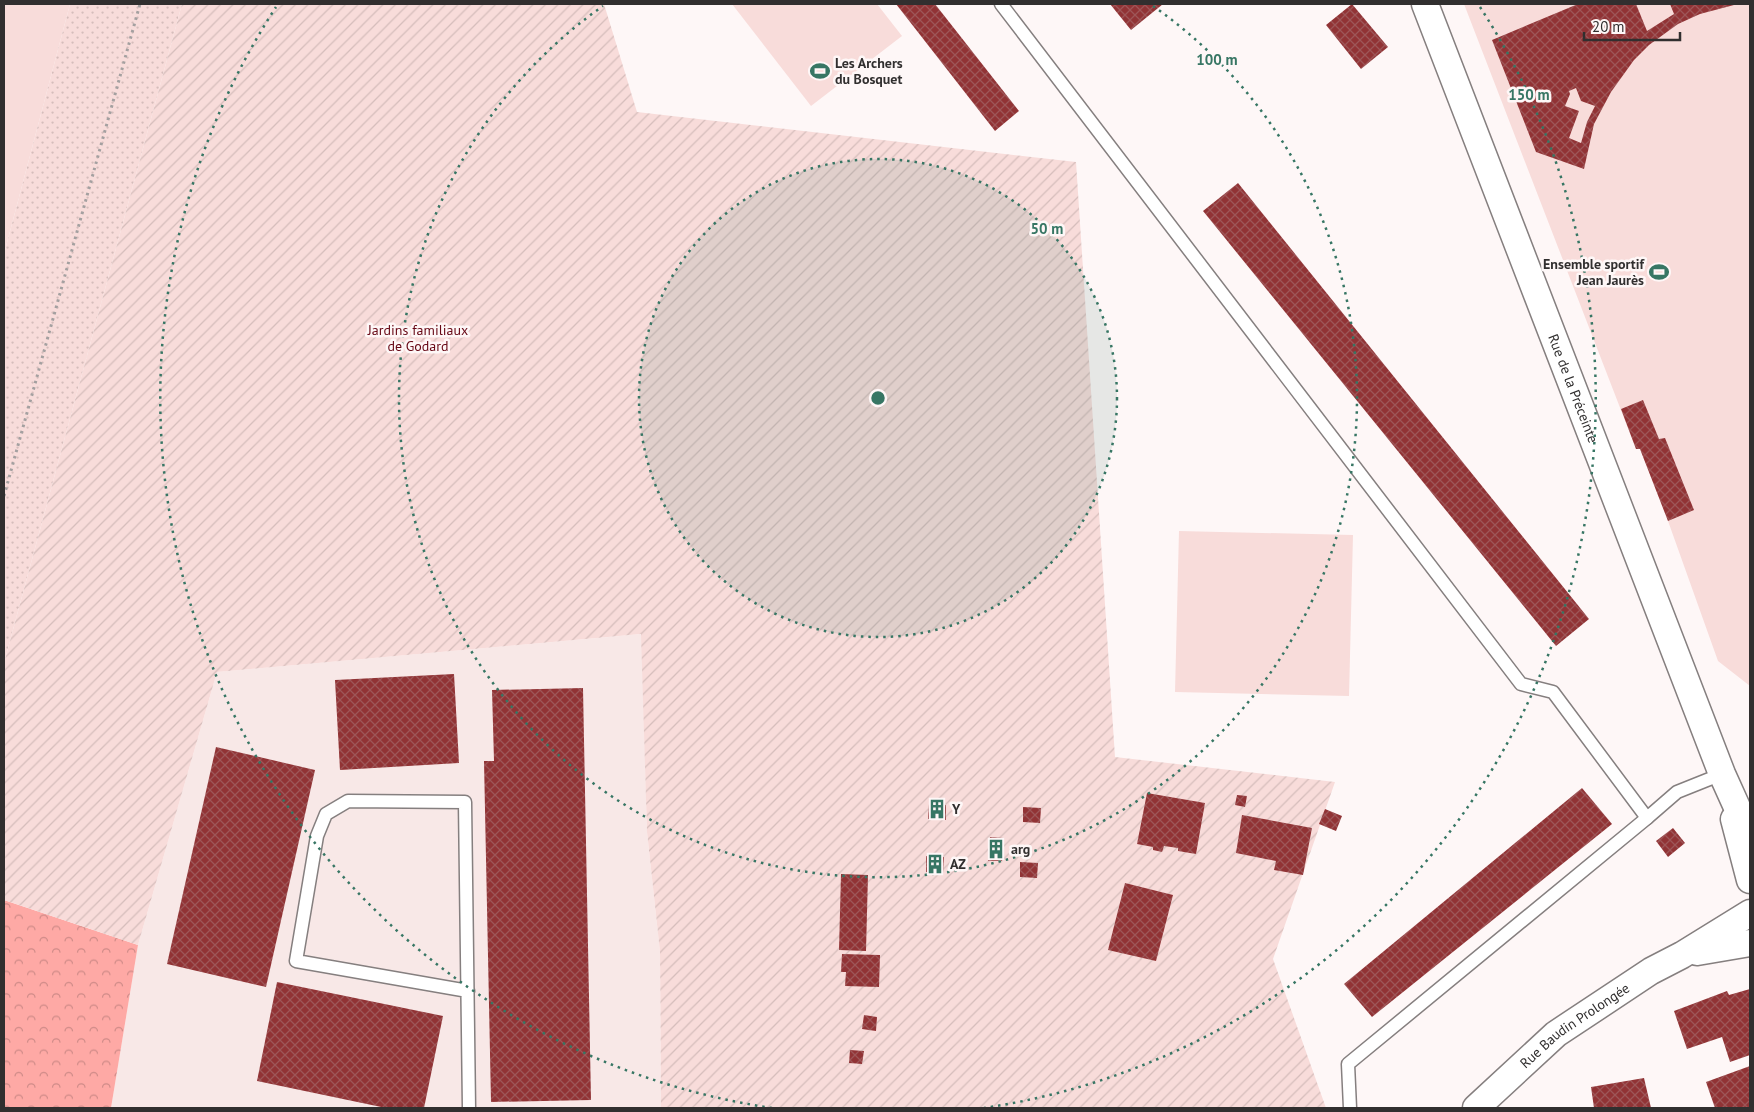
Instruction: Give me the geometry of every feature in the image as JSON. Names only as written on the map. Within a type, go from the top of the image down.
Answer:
[{"type":"street","name":"Rue de la Préceinte","points":[[1425,4],[1722,774],[1750,836]]},
{"type":"street","name":"Rue de la Préceinte","points":[[1722,774],[1750,880]]},
{"type":"street","name":"Rue Baudin Prolongée","points":[[1476,1108],[1556,1034],[1651,971],[1682,955],[1750,913]]},
{"type":"street","points":[[1750,917],[1750,932]]},
{"type":"street","name":"Rue Baudin Prolongée","points":[[1682,955],[1750,942]]},
{"type":"lane","points":[[1001,4],[1521,684],[1553,692],[1647,818]]},
{"type":"lane","points":[[1350,1108],[1348,1064],[1678,792],[1722,774]]},
{"type":"lane","points":[[468,992],[296,961],[317,836],[326,814],[348,801],[465,802],[468,992],[469,1108]]},
{"type":"path","points":[[4,496],[140,4]]},
{"type":"shaded area","points":[[642,634],[647,832],[660,952],[661,1108],[111,1108],[138,945],[217,672]]},
{"type":"green space","points":[[4,4],[70,4],[4,254]]},
{"type":"green space","points":[[70,4],[182,4],[4,663],[4,254]]},
{"type":"green space","name":"Jardins familiaux de Godard","points":[[182,4],[604,4],[637,112],[1076,162],[1115,757],[1335,782],[1273,959],[1326,1108],[661,1108],[660,952],[647,832],[641,634],[217,672],[138,945],[4,900],[4,663]]},
{"type":"green space","name":"Les Archers du Bosquet","points":[[732,4],[877,4],[902,36],[811,106]]},
{"type":"green space","name":"Ensemble sportif Jean Jaurès","points":[[1464,4],[1750,4],[1750,686],[1718,661],[1668,521],[1640,449],[1636,449]]},
{"type":"green space","points":[[1179,531],[1353,535],[1349,696],[1175,692]]},
{"type":"green space","points":[[4,900],[138,945],[111,1108],[4,1108]]},
{"type":"building","points":[[896,4],[935,4],[1019,111],[995,131]]},
{"type":"building","points":[[1110,4],[1163,4],[1131,30]]},
{"type":"building","points":[[1352,4],[1388,47],[1361,69],[1326,25]]},
{"type":"building","points":[[1578,4],[1636,4],[1647,31],[1674,14],[1670,4],[1734,5],[1700,14],[1678,24],[1649,45],[1634,60],[1611,92],[1594,124],[1584,169],[1536,152],[1492,40]],"holes":[[[1576,88],[1581,101],[1595,106],[1587,122],[1581,143],[1569,138],[1579,111],[1565,106],[1570,94],[1569,91]]]},
{"type":"building","points":[[1238,183],[1589,619],[1556,646],[1203,211]]},
{"type":"building","points":[[1643,400],[1659,439],[1665,438],[1694,510],[1668,521],[1640,449],[1636,449],[1621,409]]},
{"type":"building","points":[[454,674],[459,763],[340,770],[335,680]]},
{"type":"building","points":[[583,688],[591,1100],[491,1102],[484,761],[494,761],[492,690]]},
{"type":"building","points":[[216,747],[315,770],[266,987],[167,964]]},
{"type":"building","points":[[1582,788],[1612,824],[1372,1017],[1344,984]]},
{"type":"building","points":[[1147,793],[1205,803],[1196,854],[1164,846],[1162,852],[1153,850],[1153,847],[1137,844]]},
{"type":"building","points":[[1237,795],[1247,796],[1245,807],[1235,805]]},
{"type":"building","name":"Y","points":[[929,804],[946,805],[946,820],[928,819]]},
{"type":"building","points":[[1023,807],[1041,808],[1040,823],[1023,822]]},
{"type":"building","points":[[1325,809],[1342,816],[1336,831],[1319,824]]},
{"type":"building","points":[[1242,815],[1312,828],[1303,875],[1274,870],[1276,861],[1236,853]]},
{"type":"building","points":[[1673,828],[1685,843],[1668,857],[1656,841]]},
{"type":"building","name":"arg","points":[[990,837],[1004,838],[1002,861],[988,861]]},
{"type":"building","name":"AZ","points":[[926,856],[944,857],[943,873],[926,872]]},
{"type":"building","points":[[1020,862],[1038,863],[1037,878],[1020,877]]},
{"type":"building","points":[[841,874],[868,875],[866,951],[839,950]]},
{"type":"building","points":[[1125,883],[1173,895],[1156,961],[1108,950]]},
{"type":"building","points":[[842,954],[880,955],[879,987],[845,986],[846,972],[841,972]]},
{"type":"building","points":[[277,982],[443,1016],[424,1108],[386,1108],[257,1081]]},
{"type":"building","points":[[1750,989],[1750,1055],[1730,1062],[1722,1037],[1687,1049],[1674,1011],[1727,991],[1729,995]]},
{"type":"building","points":[[864,1015],[877,1017],[876,1031],[862,1029]]},
{"type":"building","points":[[850,1050],[864,1051],[862,1064],[849,1063]]},
{"type":"building","points":[[1750,1066],[1750,1108],[1715,1108],[1706,1082]]},
{"type":"building","points":[[1644,1078],[1651,1108],[1594,1108],[1591,1087]]},
{"type":"place","name":"Les Archers du Bosquet","points":[[820,71]]},
{"type":"place","name":"Ensemble sportif Jean Jaurès","points":[[1659,272]]},
{"type":"place","name":"Y","points":[[937,809]]},
{"type":"place","name":"arg","points":[[996,849]]},
{"type":"place","name":"AZ","points":[[935,864]]}]
